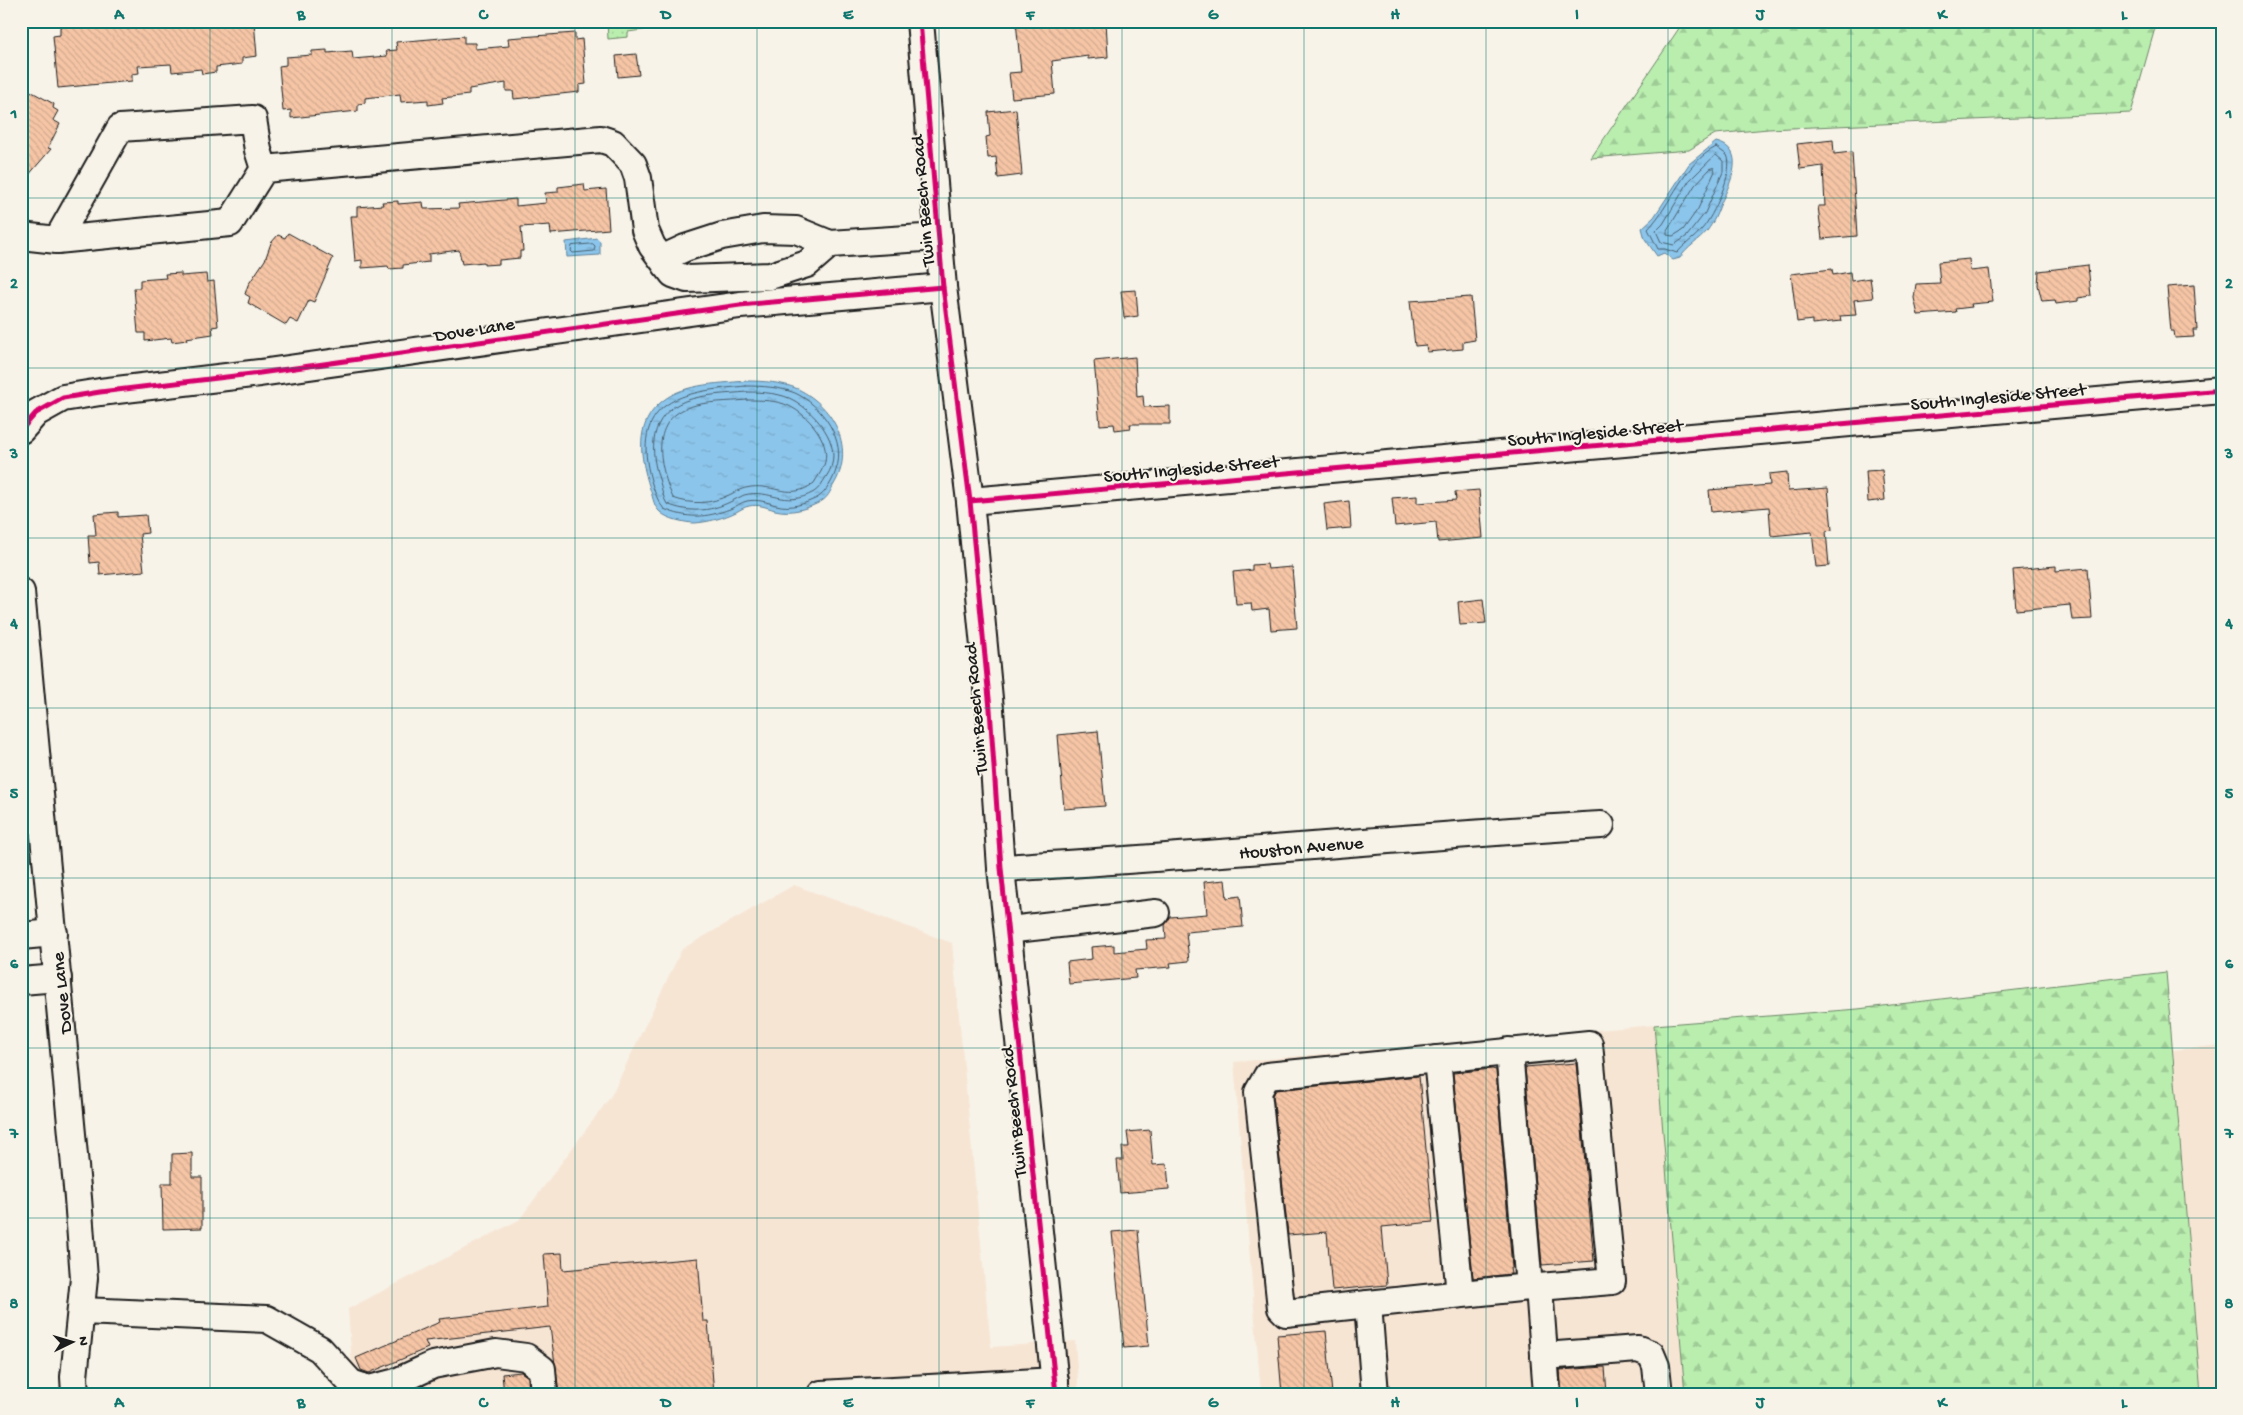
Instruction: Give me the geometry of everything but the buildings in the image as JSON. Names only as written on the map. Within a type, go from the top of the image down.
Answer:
[{"type":"street","name":"Twin Beech Road","points":[[920,21],[943,287],[970,501],[990,710],[1001,868],[1056,1387]]},
{"type":"street","points":[[21,236],[57,240],[230,223],[264,169],[258,150],[253,119],[120,128],[57,240]]},
{"type":"street","points":[[264,169],[601,139],[614,143],[633,164],[638,178],[645,230],[652,246],[673,274],[687,279],[770,276],[807,264],[830,244]]},
{"type":"street","points":[[666,265],[672,254],[684,248],[722,236],[763,229],[796,230],[830,244],[939,237]]},
{"type":"street","name":"Dove Lane","points":[[21,430],[36,413],[63,398],[100,392],[279,371],[740,305],[943,287]]},
{"type":"street","name":"South Ingleside Street","points":[[970,501],[2222,390]]},
{"type":"street","name":"Dove Lane","points":[[21,592],[54,933],[84,1278],[74,1377],[75,1394]]},
{"type":"street","name":"Houston Avenue","points":[[1001,868],[1119,862],[1440,834],[1601,825]]},
{"type":"street","points":[[1008,930],[1156,913]]},
{"type":"street","points":[[21,936],[54,933]]},
{"type":"street","points":[[21,981],[58,978]]},
{"type":"street","points":[[1590,1044],[1612,1281],[1460,1294],[1286,1313],[1281,1308],[1258,1092],[1267,1076],[1437,1059],[1590,1044]]},
{"type":"street","points":[[1510,1051],[1547,1394]]},
{"type":"street","points":[[1437,1059],[1460,1294]]},
{"type":"street","points":[[1368,1304],[1375,1394]]},
{"type":"street","points":[[82,1311],[267,1319],[320,1349],[351,1382],[369,1389],[396,1382],[433,1365],[496,1353],[526,1357],[542,1370],[544,1394]]},
{"type":"street","points":[[1544,1356],[1638,1349],[1652,1354],[1656,1366],[1658,1394]]},
{"type":"street","points":[[821,1394],[1056,1387]]},
{"type":"shaded area","points":[[794,885],[952,943],[991,1347],[1075,1341],[1079,1394],[354,1394],[348,1309],[519,1220],[611,1096],[682,949]]},
{"type":"shaded area","points":[[1654,1025],[1685,1394],[1261,1394],[1234,1062]]},
{"type":"shaded area","points":[[2222,1045],[2222,1394],[2201,1394],[2173,1050]]},
{"type":"green space","points":[[607,21],[656,21],[656,28],[628,32],[628,37],[608,39]]},
{"type":"green space","points":[[1684,21],[2157,21],[2131,113],[1768,129],[1715,134],[1689,150],[1591,158]]},
{"type":"green space","points":[[2166,972],[2201,1394],[1685,1394],[1654,1025],[1858,1009]]},
{"type":"water","points":[[1716,142],[1726,146],[1732,152],[1734,168],[1729,186],[1713,221],[1704,235],[1680,258],[1673,260],[1664,253],[1657,256],[1645,239],[1642,228],[1654,217],[1689,164]]},
{"type":"water","points":[[597,238],[600,241],[600,255],[567,257],[566,242]]},
{"type":"water","points":[[746,381],[779,383],[798,389],[811,397],[831,418],[842,444],[842,458],[840,472],[829,494],[822,501],[799,510],[781,511],[753,505],[711,521],[691,523],[672,519],[663,514],[658,510],[654,502],[643,459],[642,436],[649,415],[666,398],[687,389],[710,384]]},
{"type":"cycle path","points":[[920,21],[943,287],[970,501],[990,709],[1001,868],[1056,1394]]},
{"type":"cycle path","points":[[21,430],[36,413],[63,398],[100,392],[260,373],[740,305],[943,287]]},
{"type":"cycle path","points":[[970,501],[2222,390]]}]
